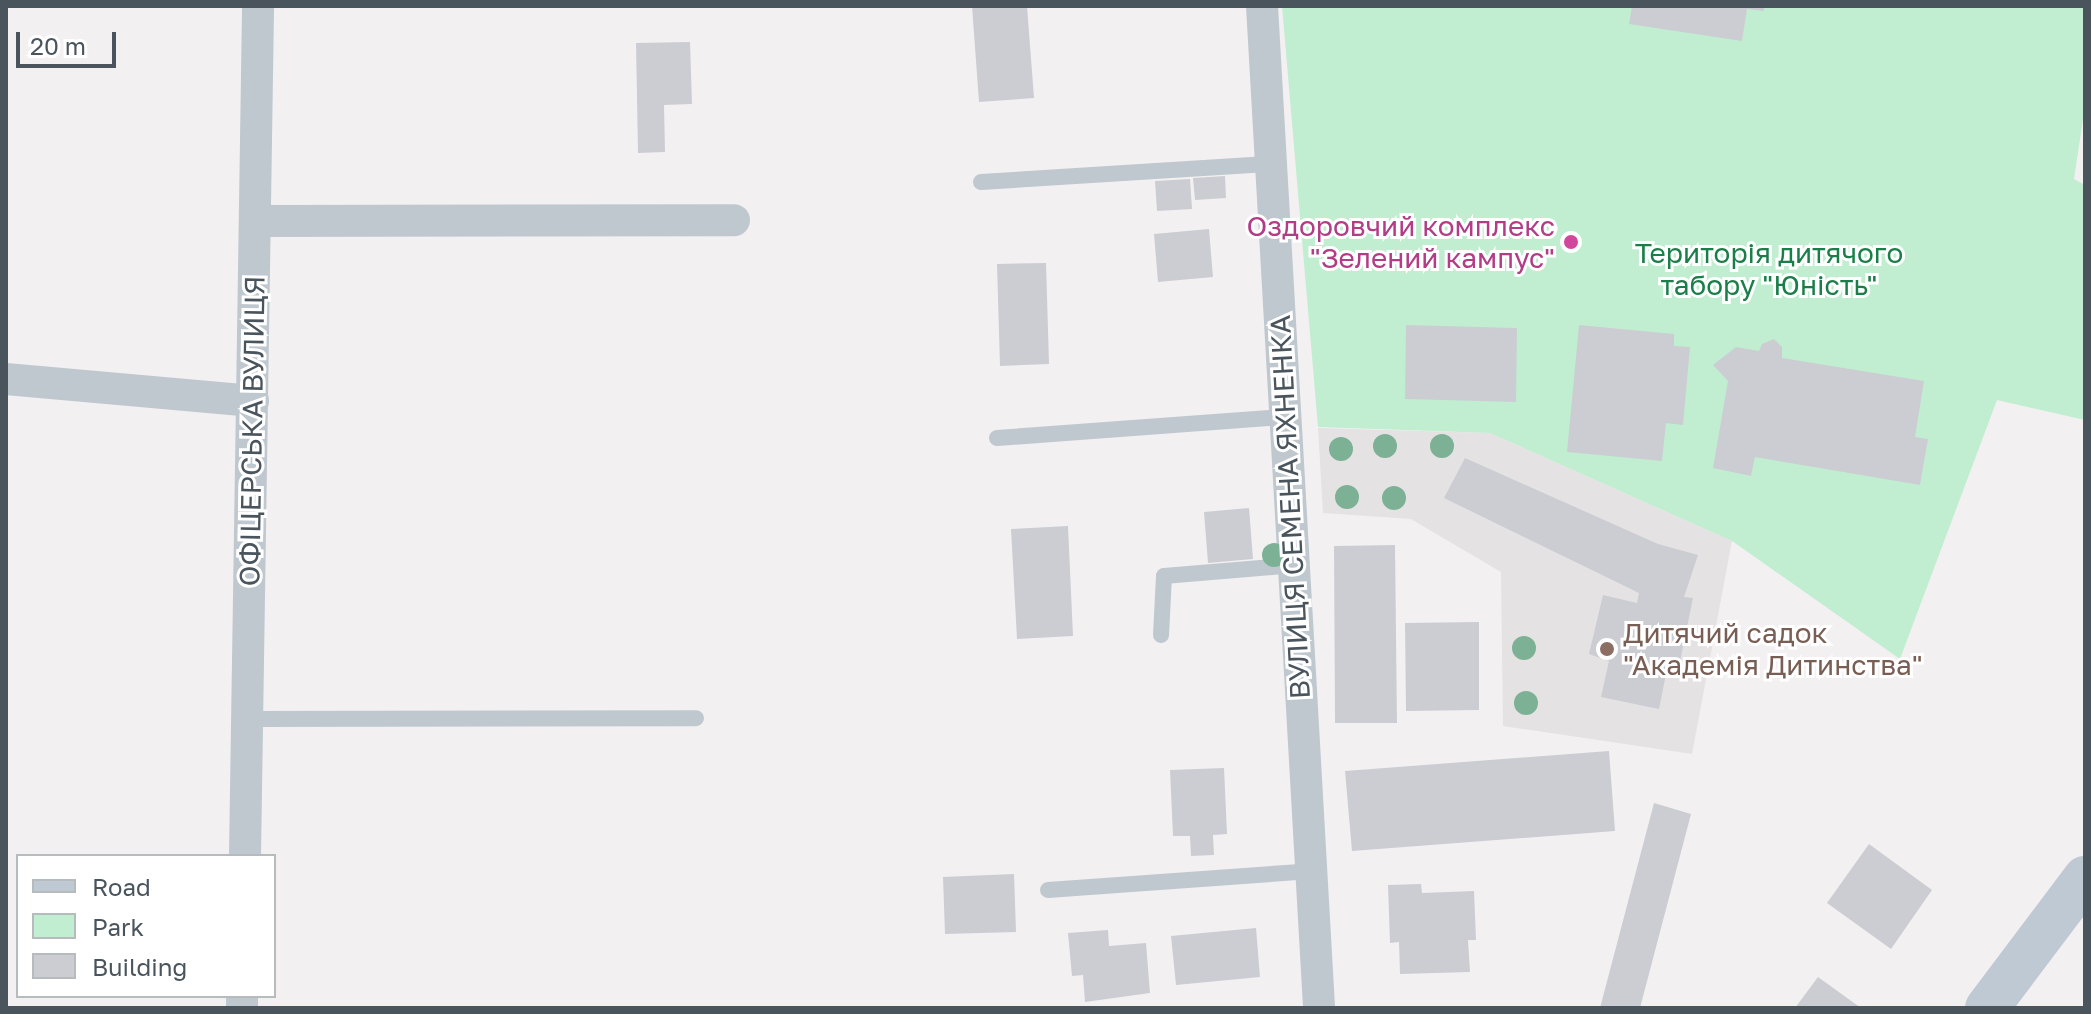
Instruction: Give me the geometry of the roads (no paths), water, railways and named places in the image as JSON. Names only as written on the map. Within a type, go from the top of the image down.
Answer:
[{"type":"street","name":"ОФІЦЕРСЬКА ВУЛИЦЯ","points":[[245,854],[258,6]]},
{"type":"street","name":"ВУЛИЦЯ СЕМЕНА ЯХНЕНКА","points":[[1262,6],[1319,1008]]},
{"type":"street","points":[[255,221],[734,220]]},
{"type":"street","points":[[6,379],[253,401]]},
{"type":"street","points":[[1987,1008],[2085,878]]},
{"type":"lane","points":[[981,182],[1271,164]]},
{"type":"lane","points":[[997,438],[1285,417]]},
{"type":"lane","points":[[1161,635],[1164,576],[1294,565]]},
{"type":"lane","points":[[247,719],[696,718]]},
{"type":"lane","points":[[1048,890],[1311,871]]},
{"type":"place","name":"Оздоровчий комплекс \"Зелений кампус\"","points":[[1571,242]]},
{"type":"place","name":"Дитячий садок \"Академія Дитинства\"","points":[[1607,649]]},
{"type":"park label","name":"Територія дитячого табору \"Юність\"","points":[[1769,269]]}]
